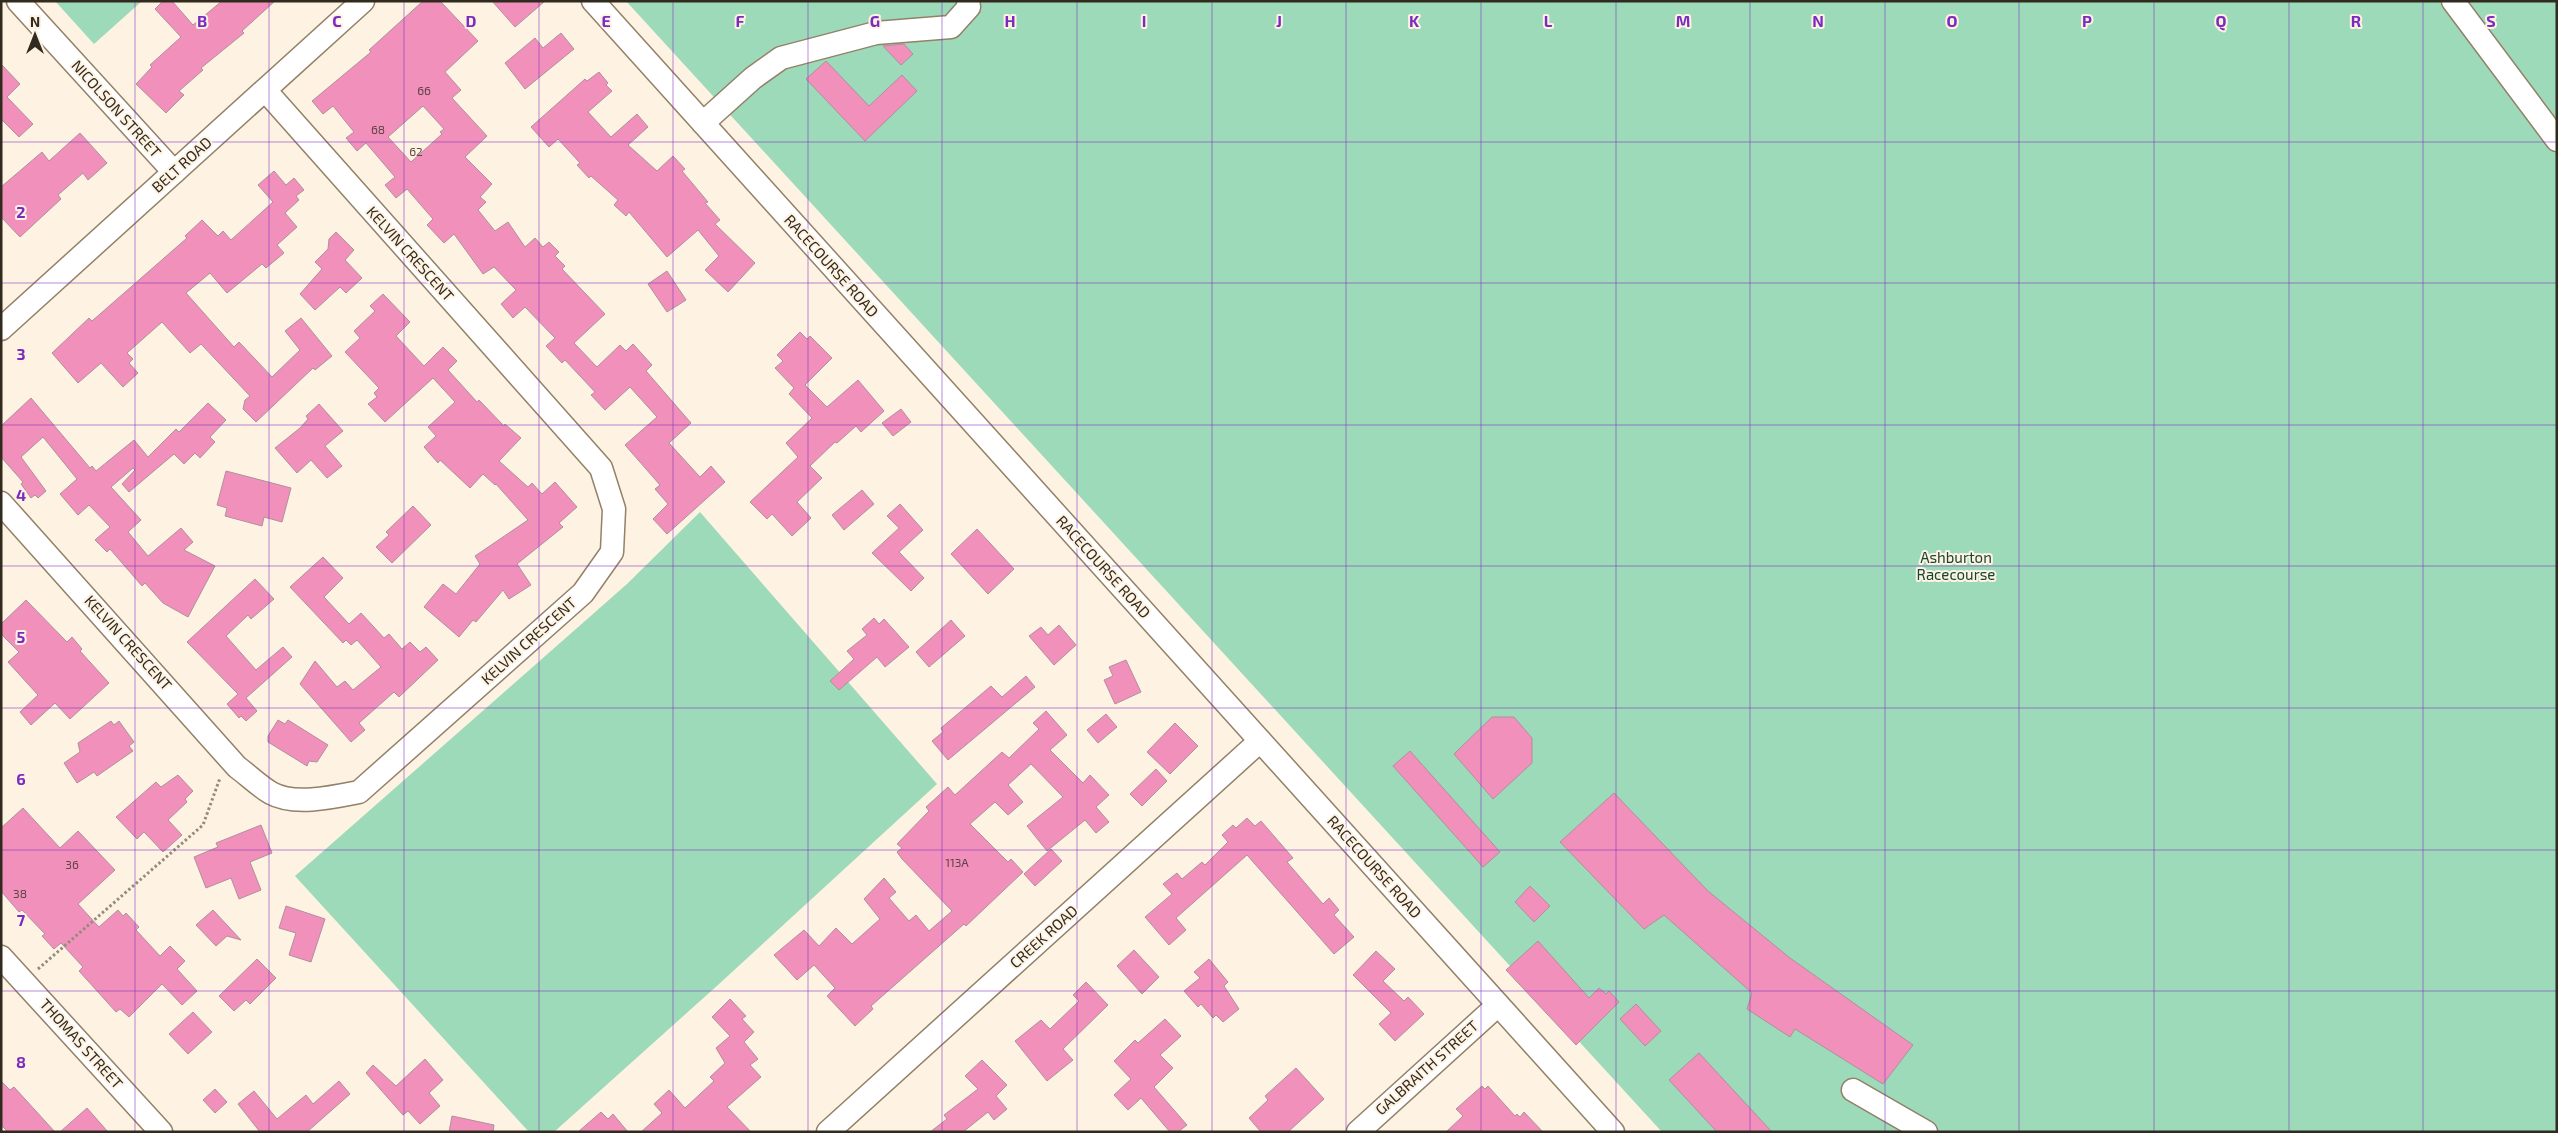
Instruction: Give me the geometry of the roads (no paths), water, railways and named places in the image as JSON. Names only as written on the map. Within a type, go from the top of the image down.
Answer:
[{"type":"street","name":"NICOLSON STREET","points":[[18,1],[174,172]]},
{"type":"street","name":"BELT ROAD","points":[[1,329],[363,1]]},
{"type":"street","name":"RACECOURSE ROAD","points":[[593,1],[1613,1132]]},
{"type":"street","points":[[703,123],[753,78],[781,58],[876,32],[951,27],[969,8],[968,1]]},
{"type":"street","points":[[2453,1],[2557,140]]},
{"type":"street","name":"KELVIN CRESCENT","points":[[1,503],[237,767],[272,794],[299,799],[325,799],[359,792],[583,593],[612,552],[614,509],[601,468],[265,90]]},
{"type":"street","name":"CREEK ROAD","points":[[828,1132],[1260,742]]},
{"type":"street","name":"THOMAS STREET","points":[[1,957],[25,981],[161,1132]]},
{"type":"street","name":"GALBRAITH STREET","points":[[1358,1132],[1498,1005]]},
{"type":"street","points":[[1853,1090],[1926,1132]]},
{"type":"park label","name":"Ashburton Racecourse","points":[[1956,566]]}]
